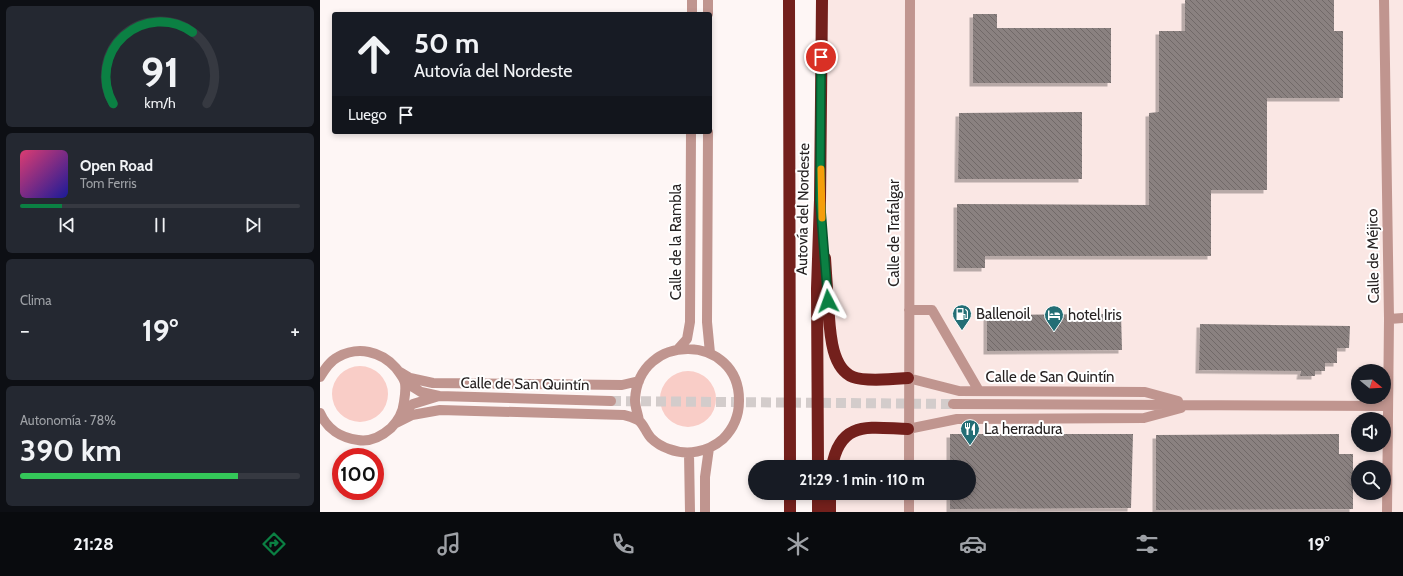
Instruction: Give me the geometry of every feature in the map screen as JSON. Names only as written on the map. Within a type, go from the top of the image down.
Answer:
[{"type":"highway","name":"Autovía del Nordeste","points":[[789,0],[790,460]]},
{"type":"highway","name":"Autovía del Nordeste","points":[[818,460],[817,289],[820,200],[822,0]]},
{"type":"highway","points":[[820,200],[830,332],[832,344],[839,364],[852,377],[862,379],[908,378]]},
{"type":"highway","points":[[833,460],[840,443],[847,434],[857,429],[869,427],[908,429]]},
{"type":"highway","points":[[790,500],[790,512]]},
{"type":"highway","points":[[818,500],[818,512]]},
{"type":"highway","points":[[830,500],[830,512]]},
{"type":"street","points":[[692,0],[692,12]]},
{"type":"street","points":[[708,0],[708,12]]},
{"type":"street","name":"Calle de Trafalgar","points":[[909,460],[910,0]]},
{"type":"street","name":"Calle de Méjico","points":[[1384,0],[1389,319],[1387,512]]},
{"type":"street","name":"Calle de la Rambla","points":[[678,349],[687,339],[690,322],[691,134]]},
{"type":"street","points":[[708,134],[707,322],[710,353]]},
{"type":"street","points":[[909,310],[932,310],[979,391]]},
{"type":"street","points":[[1389,319],[1403,318]]},
{"type":"street","points":[[694,348],[710,353],[724,363],[734,376],[739,392],[739,409],[733,425],[723,439],[709,448],[688,452],[668,449],[651,438],[639,421],[635,401],[639,381],[648,366],[662,355],[678,349],[694,348]]},
{"type":"street","points":[[320,377],[326,367],[337,357],[350,352],[364,350],[378,354],[390,361],[405,382],[406,392],[403,411],[396,423],[386,433],[373,439],[359,441],[345,438],[332,431],[323,420],[320,413]]},
{"type":"street","points":[[399,372],[410,378],[433,383],[622,385],[639,381]]},
{"type":"street","name":"Calle de San Quintín","points":[[908,378],[959,391],[1145,392],[1192,405]]},
{"type":"street","name":"Calle de San Quintín","points":[[405,382],[421,392],[439,396],[611,401]]},
{"type":"street","name":"Calle de San Quintín","points":[[403,411],[413,404],[439,396]]},
{"type":"street","name":"Calle de San Quintín","points":[[953,404],[1388,406]]},
{"type":"street","name":"Calle de San Quintín","points":[[908,429],[957,419],[1144,418],[1192,405]]},
{"type":"street","points":[[396,423],[412,415],[440,410],[624,415],[639,421]]},
{"type":"street","points":[[705,512],[705,477],[709,448]]},
{"type":"street","points":[[688,452],[690,512]]},
{"type":"street","points":[[909,500],[909,512]]},
{"type":"shaded area","points":[[823,0],[1403,0],[1403,512],[821,512],[822,500],[976,500],[976,460],[822,460]]},
{"type":"shaded area","points":[[360,366],[371,368],[380,374],[386,383],[388,394],[386,405],[380,414],[371,420],[360,422],[349,420],[340,414],[334,405],[332,394],[334,383],[340,374],[349,368]]},
{"type":"shaded area","points":[[688,371],[699,373],[708,379],[714,388],[716,399],[714,410],[708,419],[699,425],[688,427],[677,425],[668,419],[662,410],[660,399],[662,388],[668,379],[677,373]]},
{"type":"building","points":[[1185,0],[1334,0],[1334,31],[1343,31],[1343,98],[1267,98],[1267,190],[1211,190],[1211,256],[985,256],[985,268],[957,268],[957,204],[1149,205],[1149,113],[1159,112],[1159,31],[1185,31]]},
{"type":"building","points":[[973,14],[997,14],[997,28],[1111,28],[1111,83],[973,83]]},
{"type":"building","points":[[1082,112],[1082,179],[958,179],[959,113]]},
{"type":"building","name":"hotel Iris","points":[[1121,314],[1122,350],[987,351],[987,315]]},
{"type":"building","points":[[1200,324],[1350,326],[1349,348],[1337,348],[1337,363],[1325,363],[1325,371],[1315,371],[1315,376],[1300,376],[1301,371],[1199,370]]},
{"type":"building","points":[[950,434],[1133,434],[1131,508],[950,509],[950,500],[976,500],[976,460],[950,460]]},
{"type":"building","points":[[1339,434],[1339,454],[1353,454],[1353,460],[1351,460],[1351,500],[1353,500],[1353,509],[1156,510],[1156,435]]},
{"type":"tunnel","points":[[611,401],[953,404]]},
{"type":"slow traffic","points":[[821,169],[820,200],[822,218]]},
{"type":"place","name":"Ballenoil","points":[[962,331]]},
{"type":"place","name":"hotel Iris","points":[[1054,332]]},
{"type":"place","name":"La herradura","points":[[970,446]]},
{"type":"route","points":[[821,57],[820,200],[828,301]]}]
